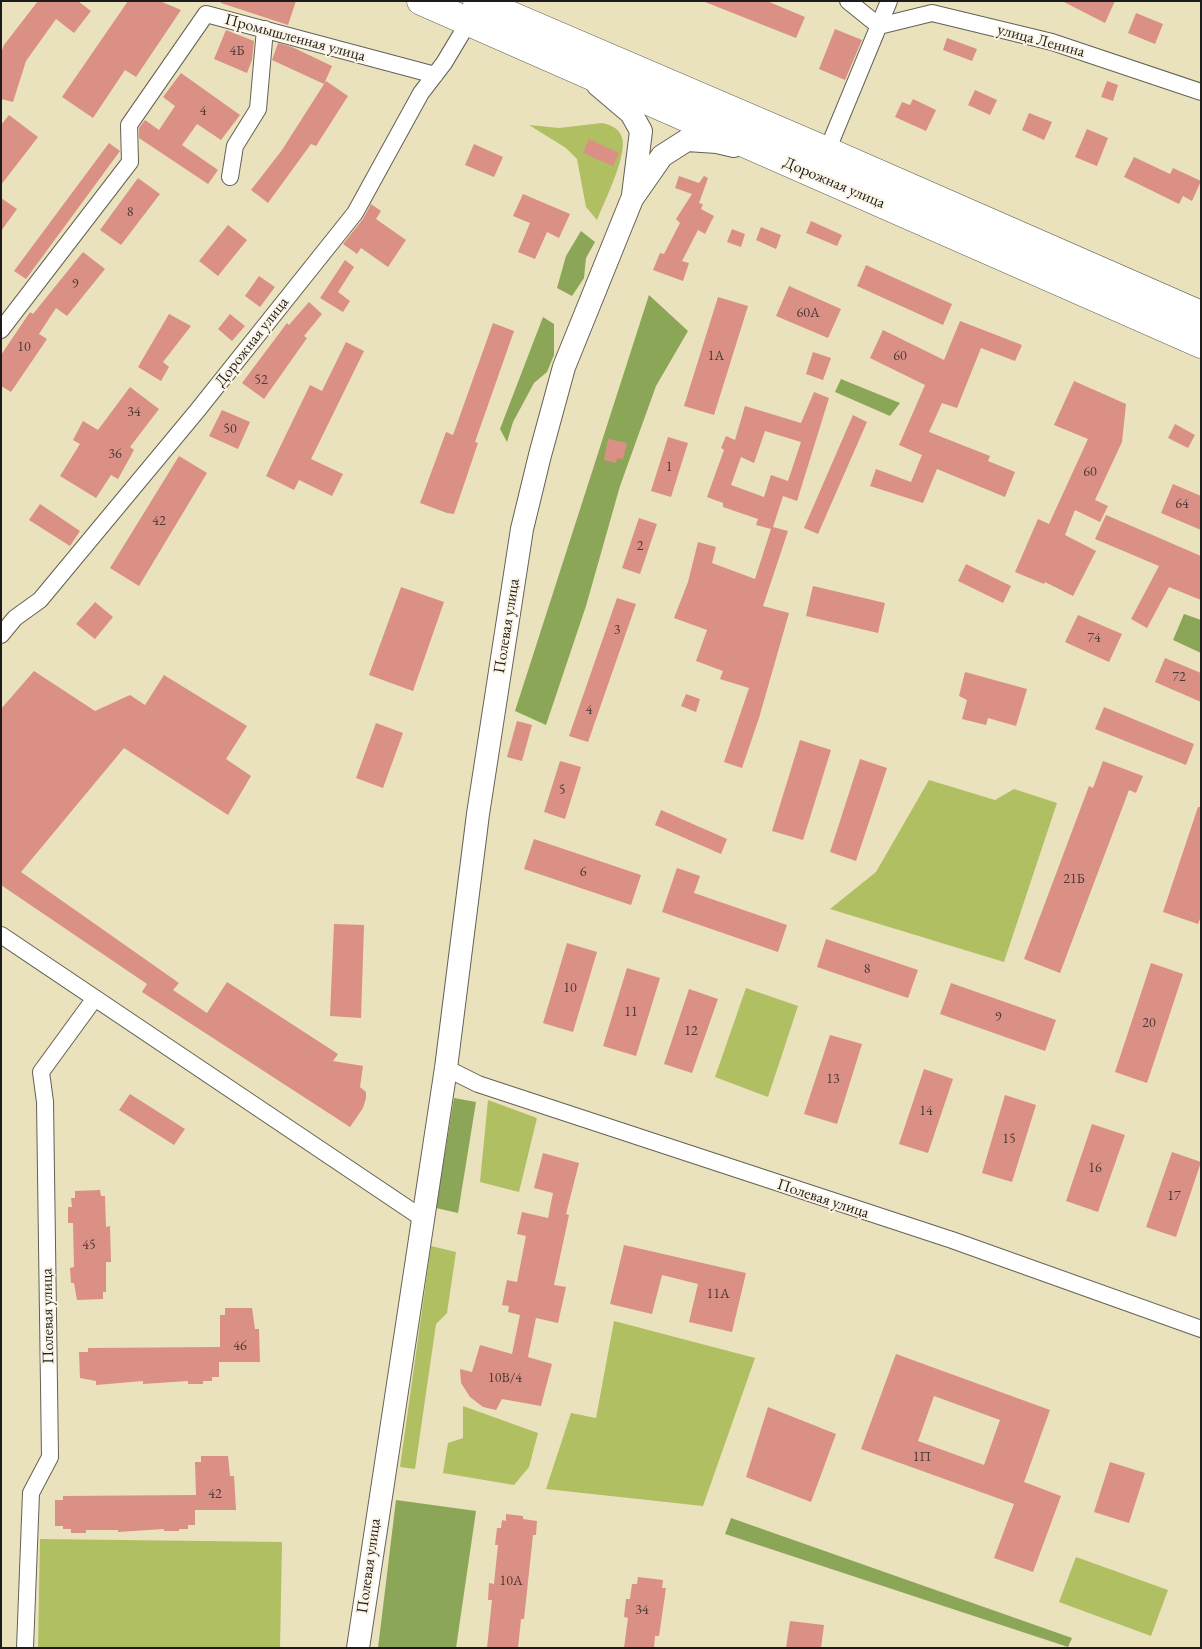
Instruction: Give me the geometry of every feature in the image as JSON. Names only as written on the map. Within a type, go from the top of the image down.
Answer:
[{"type":"highway","name":"Дорожная улица","points":[[422,1],[472,12],[827,151],[1201,315]]},
{"type":"highway","name":"Дорожная улица","points":[[472,12],[588,76],[1201,344]]},
{"type":"main road","points":[[588,76],[631,113],[641,131],[632,199]]},
{"type":"main road","points":[[632,199],[662,156],[687,140],[718,142],[766,154]]},
{"type":"main road","name":"Полевая улица","points":[[358,1648],[446,1068],[478,814],[522,529],[564,367],[632,199]]},
{"type":"street","points":[[848,1],[879,26]]},
{"type":"street","points":[[879,1],[879,26]]},
{"type":"street","points":[[827,151],[889,1]]},
{"type":"street","name":"Дорожная улица","points":[[1,635],[15,618],[40,600],[197,411],[355,213],[421,93],[435,75],[472,12]]},
{"type":"street","name":"улица Ленина","points":[[879,26],[932,13],[1052,42],[1201,92]]},
{"type":"street","name":"Промышленная улица","points":[[1,330],[130,162],[129,125],[206,14],[435,75]]},
{"type":"street","points":[[230,177],[235,146],[258,108],[265,29]]},
{"type":"street","points":[[1,936],[422,1218]]},
{"type":"street","name":"Полевая улица","points":[[25,1648],[31,1493],[50,1457],[45,1102],[41,1072],[95,998]]},
{"type":"street","name":"Полевая улица","points":[[446,1068],[478,1084],[952,1240],[1201,1329]]},
{"type":"green space","points":[[602,123],[615,128],[621,135],[623,143],[619,164],[597,220],[586,207],[577,159],[566,148],[529,125],[559,128]]},
{"type":"green space","points":[[581,231],[595,242],[586,258],[584,278],[572,296],[557,288],[566,256]]},
{"type":"green space","points":[[649,295],[688,331],[656,386],[620,486],[586,606],[546,725],[515,711]]},
{"type":"green space","points":[[543,317],[554,324],[554,355],[547,372],[534,383],[513,422],[507,442],[500,429]]},
{"type":"green space","points":[[841,379],[900,403],[890,416],[835,392]]},
{"type":"green space","points":[[1184,614],[1201,620],[1201,653],[1173,640]]},
{"type":"green space","points":[[929,780],[995,800],[1014,789],[1057,803],[1004,962],[830,909],[876,872]]},
{"type":"green space","points":[[746,988],[798,1006],[768,1097],[715,1077]]},
{"type":"green space","points":[[454,1098],[476,1102],[458,1213],[436,1208]]},
{"type":"green space","points":[[488,1100],[537,1118],[519,1192],[480,1182]]},
{"type":"green space","points":[[431,1246],[456,1252],[447,1313],[436,1324],[415,1469],[400,1467]]},
{"type":"green space","points":[[614,1321],[755,1358],[703,1506],[546,1489],[571,1413],[596,1418]]},
{"type":"green space","points":[[463,1406],[538,1433],[529,1467],[514,1485],[443,1473],[448,1443],[463,1438]]},
{"type":"green space","points":[[396,1500],[476,1511],[456,1648],[378,1648]]},
{"type":"green space","points":[[731,1518],[1072,1638],[1068,1647],[725,1534]]},
{"type":"green space","points":[[40,1539],[282,1542],[280,1648],[38,1648]]},
{"type":"green space","points":[[1076,1557],[1168,1590],[1151,1636],[1059,1602]]},
{"type":"building","points":[[38,1],[78,1],[91,11],[74,33],[56,19],[26,61],[13,102],[1,99],[1,53],[4,45]]},
{"type":"building","points":[[128,1],[160,1],[181,10],[136,77],[125,70],[93,118],[62,97]]},
{"type":"building","points":[[221,1],[296,1],[288,25],[221,3]]},
{"type":"building","points":[[767,1],[805,17],[796,38],[705,2]]},
{"type":"building","points":[[1062,1],[1115,1],[1105,23]]},
{"type":"building","points":[[1136,13],[1163,24],[1155,44],[1128,33]]},
{"type":"building","points":[[835,29],[862,40],[845,80],[819,69]]},
{"type":"building","points":[[226,30],[254,41],[252,60],[247,73],[214,59]]},
{"type":"building","points":[[947,38],[977,49],[972,61],[943,50]]},
{"type":"building","points":[[278,43],[292,47],[332,66],[324,84],[272,60]]},
{"type":"building","points":[[181,73],[240,115],[221,140],[197,124],[182,145],[218,170],[208,184],[139,138],[139,128],[145,120],[159,130],[175,106],[163,97]]},
{"type":"building","points":[[326,81],[348,96],[316,146],[311,144],[268,203],[251,190],[282,150]]},
{"type":"building","points":[[1107,81],[1118,85],[1113,101],[1101,97]]},
{"type":"building","points":[[975,90],[997,100],[990,115],[968,105]]},
{"type":"building","points":[[913,99],[936,110],[926,131],[895,117],[902,102],[910,105]]},
{"type":"building","points":[[1029,113],[1052,122],[1044,140],[1022,130]]},
{"type":"building","points":[[9,115],[38,137],[1,185],[1,125]]},
{"type":"building","points":[[1087,129],[1108,138],[1097,166],[1075,157]]},
{"type":"building","points":[[589,139],[619,153],[613,166],[583,153]]},
{"type":"building","points":[[109,143],[120,151],[26,279],[14,271]]},
{"type":"building","points":[[474,144],[503,157],[494,177],[465,165]]},
{"type":"building","points":[[1134,157],[1170,174],[1173,168],[1201,181],[1192,201],[1183,196],[1179,204],[1124,177]]},
{"type":"building","points":[[679,176],[699,183],[704,176],[708,178],[699,203],[703,204],[701,209],[714,216],[705,234],[698,230],[682,261],[689,263],[683,281],[653,270],[660,253],[664,254],[680,223],[676,219],[692,194],[675,188]]},
{"type":"building","points":[[138,178],[160,194],[121,245],[100,230]]},
{"type":"building","points":[[523,194],[570,214],[559,238],[547,232],[535,259],[518,252],[530,223],[513,216]]},
{"type":"building","points":[[1,198],[17,209],[1,231]]},
{"type":"building","points":[[371,204],[381,211],[376,219],[406,240],[388,267],[361,248],[357,254],[343,244],[363,219]]},
{"type":"building","points":[[811,221],[842,235],[837,246],[806,233]]},
{"type":"building","points":[[228,225],[247,240],[218,276],[199,261]]},
{"type":"building","points":[[761,227],[781,235],[776,249],[756,240]]},
{"type":"building","points":[[732,229],[745,234],[741,247],[727,242]]},
{"type":"building","points":[[83,252],[105,269],[67,316],[56,308],[39,334],[47,339],[11,392],[1,386],[1,355],[30,312],[33,314]]},
{"type":"building","points":[[345,260],[354,267],[338,292],[350,301],[343,312],[320,298]]},
{"type":"building","points":[[866,265],[952,304],[943,325],[857,286]]},
{"type":"building","points":[[259,276],[275,287],[260,307],[245,296]]},
{"type":"building","points":[[789,286],[841,309],[828,338],[776,316]]},
{"type":"building","points":[[718,297],[748,306],[714,415],[684,406]]},
{"type":"building","points":[[309,302],[322,314],[304,336],[307,338],[264,399],[242,383],[287,323],[289,325]]},
{"type":"building","points":[[169,314],[191,326],[163,362],[169,367],[161,381],[138,367]]},
{"type":"building","points":[[230,314],[245,326],[232,341],[218,329]]},
{"type":"building","points":[[960,321],[1022,345],[1015,361],[981,348],[957,408],[942,403],[929,432],[990,456],[988,461],[1015,472],[1005,497],[937,469],[923,503],[870,486],[876,469],[911,482],[922,455],[899,445],[925,385],[870,358],[883,330],[944,360]]},
{"type":"building","points":[[493,323],[514,331],[475,442],[478,443],[454,514],[447,513],[420,503],[446,432],[453,435]]},
{"type":"building","points":[[346,342],[364,351],[311,459],[343,474],[332,496],[299,480],[294,490],[266,476],[310,385],[322,391]]},
{"type":"building","points":[[813,352],[831,358],[823,380],[806,374]]},
{"type":"building","points":[[1074,381],[1126,404],[1122,442],[1095,500],[1108,506],[1100,522],[1075,510],[1065,535],[1096,551],[1073,596],[1045,582],[1044,584],[1015,572],[1038,519],[1049,524],[1088,439],[1054,425]]},
{"type":"building","points":[[130,387],[159,409],[130,447],[134,450],[118,479],[111,475],[96,498],[60,476],[80,444],[73,440],[83,421],[98,430]]},
{"type":"building","points":[[814,392],[829,398],[797,501],[783,496],[773,527],[788,531],[763,606],[789,613],[759,718],[742,768],[724,762],[749,688],[720,679],[723,671],[696,661],[707,630],[674,618],[688,582],[698,542],[716,547],[712,563],[755,579],[771,529],[756,525],[758,519],[723,507],[723,503],[707,497],[724,450],[721,448],[726,436],[735,440],[745,406],[801,423]],"holes":[[[765,431],[801,442],[788,481],[771,475],[764,497],[731,485],[741,457],[754,463]]]},
{"type":"building","points":[[222,410],[250,422],[238,449],[209,436]]},
{"type":"building","points":[[853,415],[867,422],[818,534],[804,528]]},
{"type":"building","points":[[1175,424],[1195,435],[1188,448],[1168,438]]},
{"type":"building","points":[[668,437],[688,443],[671,497],[651,491]]},
{"type":"building","points":[[608,439],[627,443],[623,459],[617,458],[616,463],[604,460]]},
{"type":"building","points":[[179,456],[207,473],[139,586],[110,568]]},
{"type":"building","points":[[1173,484],[1201,496],[1201,530],[1161,513]]},
{"type":"building","points":[[40,504],[80,531],[70,546],[29,520]]},
{"type":"building","points":[[1106,515],[1201,556],[1201,600],[1169,587],[1147,628],[1131,619],[1159,566],[1095,539]]},
{"type":"building","points":[[639,518],[657,524],[640,574],[622,568]]},
{"type":"building","points":[[966,564],[1011,586],[1003,603],[958,581]]},
{"type":"building","points":[[813,586],[885,603],[878,633],[806,616]]},
{"type":"building","points":[[401,587],[444,602],[413,691],[369,675]]},
{"type":"building","points":[[617,598],[636,604],[588,742],[569,736]]},
{"type":"building","points":[[95,602],[113,617],[95,639],[76,624]]},
{"type":"building","points":[[1078,615],[1122,634],[1109,662],[1065,642]]},
{"type":"building","points":[[1165,658],[1201,673],[1201,702],[1155,682]]},
{"type":"building","points":[[34,671],[95,711],[130,695],[145,705],[164,675],[247,726],[226,759],[251,776],[228,815],[124,748],[21,872],[179,983],[173,990],[207,1013],[227,982],[338,1054],[333,1061],[363,1066],[360,1087],[366,1092],[366,1098],[363,1108],[350,1127],[142,992],[147,984],[1,885],[1,709]]},
{"type":"building","points":[[965,672],[1027,689],[1016,726],[988,718],[986,725],[962,719],[967,700],[959,696]]},
{"type":"building","points":[[686,694],[700,699],[696,712],[681,706]]},
{"type":"building","points":[[1104,707],[1194,744],[1186,765],[1095,729]]},
{"type":"building","points":[[517,721],[532,725],[522,761],[507,757]]},
{"type":"building","points":[[376,723],[403,733],[383,788],[356,778]]},
{"type":"building","points":[[800,740],[831,750],[803,840],[772,831]]},
{"type":"building","points":[[860,759],[887,768],[856,861],[830,852]]},
{"type":"building","points":[[560,761],[581,767],[565,819],[544,812]]},
{"type":"building","points":[[1103,761],[1143,776],[1136,793],[1129,790],[1060,973],[1024,959],[1089,786],[1093,788]]},
{"type":"building","points":[[1198,807],[1201,807],[1201,916],[1198,924],[1163,912]]},
{"type":"building","points":[[661,810],[727,839],[721,854],[655,825]]},
{"type":"building","points":[[534,839],[641,875],[631,905],[524,869]]},
{"type":"building","points":[[677,868],[700,876],[694,893],[787,925],[778,952],[662,912]]},
{"type":"building","points":[[334,924],[364,925],[361,1018],[330,1016]]},
{"type":"building","points":[[826,939],[918,970],[908,998],[817,967]]},
{"type":"building","points":[[567,943],[597,952],[573,1032],[543,1023]]},
{"type":"building","points":[[1151,963],[1183,974],[1147,1083],[1115,1072]]},
{"type":"building","points":[[627,968],[660,978],[636,1056],[603,1046]]},
{"type":"building","points":[[951,983],[1056,1020],[1045,1051],[940,1014]]},
{"type":"building","points":[[689,989],[718,999],[692,1073],[664,1064]]},
{"type":"building","points":[[830,1035],[862,1044],[837,1124],[804,1114]]},
{"type":"building","points":[[924,1069],[953,1079],[928,1153],[899,1144]]},
{"type":"building","points":[[130,1094],[185,1129],[174,1145],[119,1110]]},
{"type":"building","points":[[1005,1095],[1036,1105],[1012,1182],[982,1173]]},
{"type":"building","points":[[1092,1124],[1125,1135],[1098,1212],[1066,1201]]},
{"type":"building","points":[[1172,1152],[1201,1162],[1176,1237],[1146,1227]]},
{"type":"building","points":[[543,1153],[579,1163],[566,1214],[569,1215],[554,1285],[566,1287],[558,1323],[536,1318],[528,1357],[552,1364],[541,1406],[502,1399],[496,1410],[483,1407],[470,1397],[461,1383],[460,1369],[472,1372],[480,1345],[512,1354],[520,1315],[508,1312],[509,1306],[502,1305],[507,1280],[517,1282],[526,1236],[517,1234],[522,1212],[548,1218],[553,1193],[534,1188]]},
{"type":"building","points":[[100,1190],[101,1196],[105,1196],[106,1227],[110,1226],[111,1262],[106,1262],[106,1292],[103,1292],[103,1299],[77,1300],[74,1283],[71,1283],[70,1268],[74,1267],[73,1223],[68,1223],[68,1207],[72,1207],[71,1198],[75,1198],[75,1191]]},
{"type":"building","points":[[624,1245],[746,1273],[732,1332],[689,1322],[698,1284],[662,1275],[652,1314],[610,1304]]},
{"type":"building","points":[[225,1308],[252,1308],[255,1329],[259,1329],[260,1362],[219,1362],[219,1377],[212,1377],[212,1381],[203,1381],[203,1384],[188,1384],[188,1381],[143,1384],[143,1381],[96,1385],[96,1381],[80,1378],[79,1352],[88,1352],[88,1348],[220,1347],[220,1315],[225,1315]]},
{"type":"building","points":[[896,1354],[1050,1410],[1024,1482],[1061,1496],[1033,1572],[994,1558],[1014,1504],[861,1449]],"holes":[[[934,1396],[1000,1420],[984,1465],[918,1441]]]},
{"type":"building","points":[[768,1407],[836,1434],[811,1502],[746,1477]]},
{"type":"building","points":[[201,1456],[228,1456],[230,1476],[234,1476],[236,1510],[195,1510],[195,1525],[188,1525],[188,1529],[179,1529],[179,1531],[164,1531],[164,1529],[118,1532],[118,1530],[86,1530],[86,1533],[71,1533],[71,1529],[55,1526],[55,1500],[63,1500],[63,1496],[196,1495],[195,1462],[201,1462]]},
{"type":"building","points":[[1110,1462],[1145,1473],[1129,1523],[1094,1512]]},
{"type":"building","points":[[506,1514],[523,1516],[523,1519],[537,1521],[536,1535],[533,1535],[524,1619],[521,1619],[518,1648],[487,1648],[492,1600],[488,1600],[489,1583],[494,1584],[498,1545],[495,1545],[497,1528],[501,1528],[502,1520],[506,1521]]},
{"type":"building","points":[[638,1577],[663,1580],[662,1588],[666,1588],[659,1636],[655,1636],[654,1648],[624,1648],[628,1618],[624,1617],[626,1599],[630,1599],[632,1584],[637,1584]]},
{"type":"building","points":[[790,1621],[824,1625],[821,1648],[786,1648]]}]
